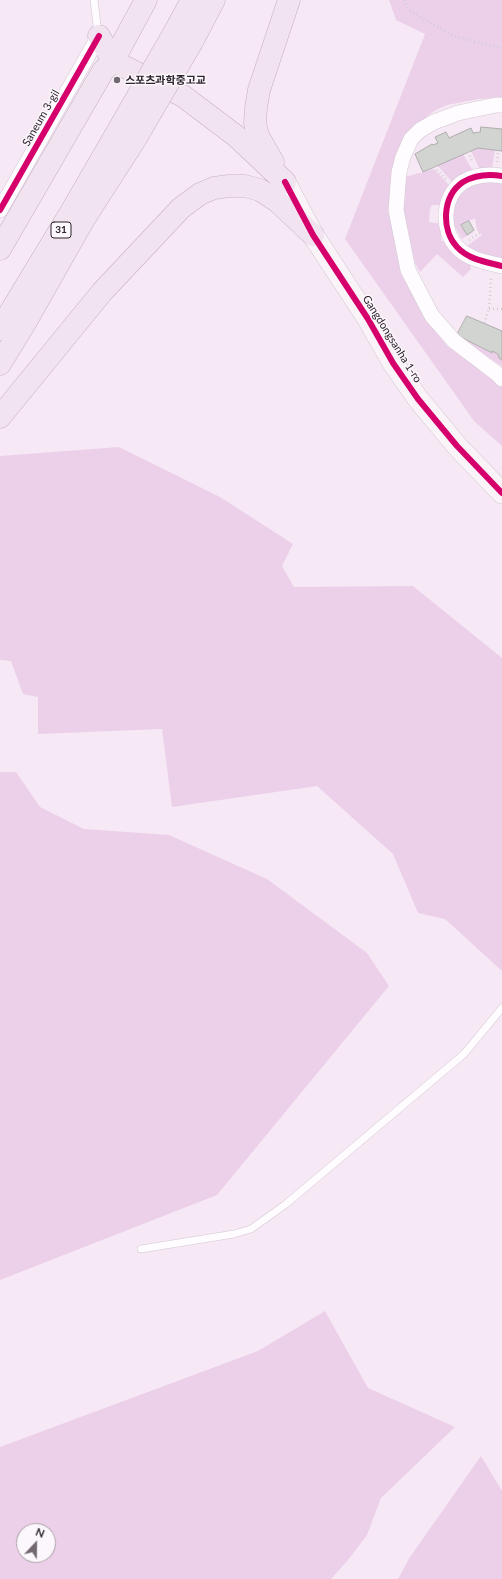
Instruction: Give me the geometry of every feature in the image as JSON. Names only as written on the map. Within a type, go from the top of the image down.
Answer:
[{"type":"highway","points":[[0,249],[103,71],[113,61],[146,0]]},
{"type":"highway","points":[[183,38],[192,0]]},
{"type":"highway","points":[[0,364],[84,219],[128,134],[183,38],[214,0]]},
{"type":"highway","points":[[285,182],[258,136],[255,123],[259,90],[290,0]]},
{"type":"highway","points":[[99,36],[113,61],[184,96],[236,136],[285,182]]},
{"type":"highway","name":"31","points":[[0,329],[71,212],[128,134]]},
{"type":"highway","points":[[0,417],[102,292],[180,208],[200,194],[214,188],[229,186],[245,186],[260,190],[277,201],[313,235]]},
{"type":"street","name":"Saneum 3-gil","points":[[0,210],[99,36]]},
{"type":"street","points":[[502,105],[458,113],[434,122],[420,130],[411,139],[403,157],[397,186],[396,210],[408,270],[432,316],[454,341],[502,379]]},
{"type":"street","points":[[497,265],[480,261],[457,247],[445,223],[446,209],[451,197],[463,182],[487,175],[502,176]]},
{"type":"street","name":"Gangdongsanha 1-ro","points":[[285,182],[313,235],[368,319],[393,363],[418,399],[457,446],[502,493]]},
{"type":"lane","points":[[94,0],[99,36]]},
{"type":"lane","points":[[141,1249],[234,1234],[251,1229],[286,1204],[464,1054],[502,1008]]},
{"type":"path","points":[[404,0],[408,9],[430,23],[457,37],[502,48]]},
{"type":"path","points":[[484,323],[489,309],[497,265]]},
{"type":"path","points":[[489,309],[502,308]]},
{"type":"shaded area","points":[[389,0],[502,0],[502,97],[479,99],[447,105],[434,111],[406,133],[401,142],[390,202],[400,271],[422,312],[447,346],[496,380],[502,387],[502,446],[474,421],[345,239],[425,34],[396,20]]},
{"type":"shaded area","points":[[478,148],[495,150],[492,168],[480,170],[471,151]]},
{"type":"shaded area","points":[[463,154],[473,171],[452,182],[437,165]]},
{"type":"shaded area","points":[[434,169],[451,187],[443,205],[432,205],[430,209],[429,222],[441,224],[441,241],[447,241],[469,259],[471,269],[463,277],[437,254],[420,272],[415,263],[403,208],[405,177]]},
{"type":"shaded area","points":[[494,181],[502,182],[502,261],[478,253],[467,246],[482,235],[477,230],[475,218],[461,225],[467,234],[475,231],[462,239],[451,216],[454,203],[463,191],[478,183]]},
{"type":"shaded area","points":[[457,335],[491,353],[492,351],[498,354],[499,358],[502,360],[502,366],[466,343]]},
{"type":"shaded area","points":[[119,447],[220,497],[293,544],[282,566],[294,587],[413,586],[502,658],[502,971],[445,919],[418,913],[393,854],[317,786],[172,807],[162,729],[38,734],[38,697],[23,694],[11,661],[0,660],[0,456]]},
{"type":"shaded area","points":[[0,772],[16,772],[40,807],[84,829],[169,835],[267,879],[367,953],[389,986],[217,1195],[0,1280]]},
{"type":"shaded area","points":[[325,1311],[368,1388],[455,1427],[381,1498],[367,1535],[331,1579],[0,1579],[0,1447],[258,1351]]},
{"type":"shaded area","points":[[481,1456],[502,1491],[502,1579],[398,1579],[410,1557]]},
{"type":"building","points":[[481,127],[502,129],[502,151],[478,148],[423,172],[415,154],[432,144],[438,143],[435,137],[446,132],[449,138],[471,128],[473,133],[480,132]]},
{"type":"building","points":[[469,221],[474,230],[467,235],[461,225]]},
{"type":"building","points":[[467,316],[502,331],[502,360],[499,358],[498,354],[492,351],[492,353],[457,335]]},
{"type":"cycle path","points":[[0,210],[99,36]]},
{"type":"cycle path","points":[[502,176],[482,176],[463,182],[456,188],[451,196],[446,213],[448,232],[457,247],[473,258],[502,266]]},
{"type":"cycle path","points":[[285,182],[313,235],[368,319],[393,363],[418,399],[457,446],[502,493]]},
{"type":"place","name":"스포츠과학중고교","points":[[117,80]]}]
